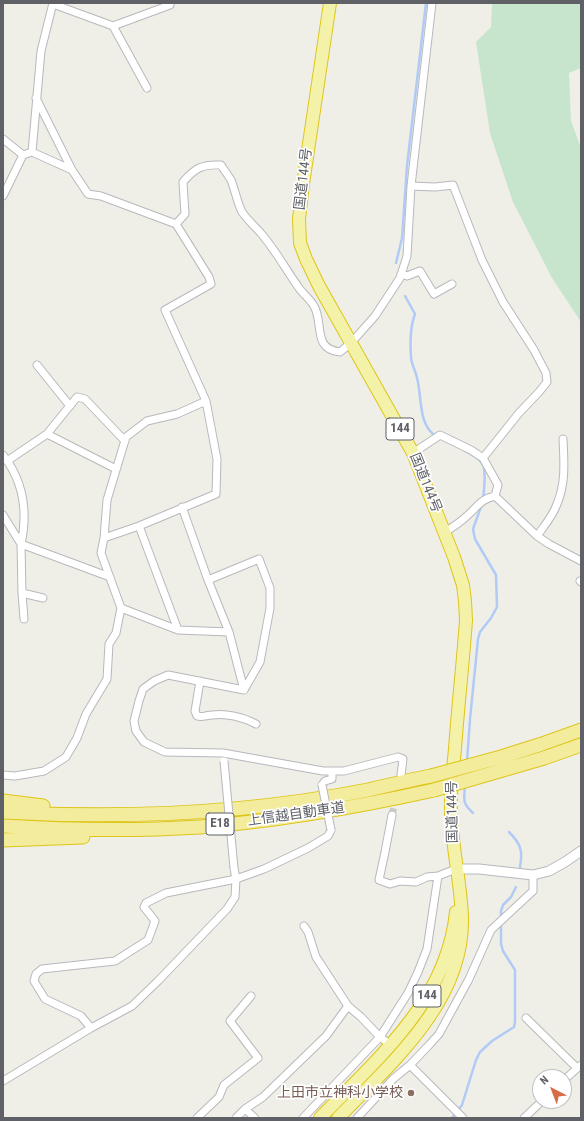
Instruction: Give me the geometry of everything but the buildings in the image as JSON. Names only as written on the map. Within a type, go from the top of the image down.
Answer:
[{"type":"highway","name":"国道144号","points":[[330,3],[302,184],[299,219],[300,243],[319,286],[413,453],[445,532],[463,585],[466,601],[465,632],[451,794],[452,826],[461,902],[462,935],[458,952],[446,988],[433,1011],[415,1036],[338,1118]]},
{"type":"highway","name":"上信越自動車道","points":[[3,812],[137,814],[253,807],[367,790],[430,776],[494,759],[581,730]]},
{"type":"highway","name":"上信越自動車道","points":[[3,826],[84,829],[200,827],[314,813],[372,804],[434,790],[544,758],[581,745]]},
{"type":"highway","points":[[3,801],[46,806],[99,809],[253,807]]},
{"type":"highway","points":[[3,840],[146,833],[200,827]]},
{"type":"highway","name":"国道144号","points":[[320,1118],[391,1045],[416,1014],[434,984],[444,962],[453,931],[456,869]]},
{"type":"street","points":[[32,152],[40,51],[53,4],[113,26],[170,5],[170,3]]},
{"type":"street","points":[[176,224],[185,214],[183,182],[193,171],[209,164],[221,165],[230,180],[241,210],[251,224],[275,251],[300,290],[315,307],[318,316],[321,338],[325,346],[332,351],[340,352],[351,343],[375,316],[401,274],[407,256],[411,186],[432,3]]},
{"type":"street","points":[[113,26],[148,88]]},
{"type":"street","points":[[36,98],[72,170],[88,194],[101,196],[176,224],[209,277],[211,284],[165,310],[206,402],[217,459],[216,494],[139,526],[104,538]]},
{"type":"street","points":[[3,139],[24,155]]},
{"type":"street","points":[[3,196],[24,155],[32,152],[72,170]]},
{"type":"street","points":[[411,186],[436,187],[453,185],[482,260],[503,302],[534,350],[546,373],[547,382],[519,413],[484,458]]},
{"type":"street","points":[[401,274],[407,276],[420,271],[434,294],[452,284]]},
{"type":"street","points":[[37,365],[70,406]]},
{"type":"street","points":[[24,619],[21,544],[25,514],[22,493],[5,458],[47,434],[77,397],[85,399],[125,441]]},
{"type":"street","points":[[3,775],[16,776],[44,770],[66,757],[77,738],[86,714],[107,679],[109,644],[116,633],[122,608],[102,553],[107,500],[126,437],[147,421],[177,414],[206,402]]},
{"type":"street","points":[[47,434],[116,469]]},
{"type":"street","points":[[413,453],[438,437],[471,450],[484,458],[498,485],[495,496]]},
{"type":"street","points":[[537,536],[557,506],[561,493],[564,479],[563,439]]},
{"type":"street","points":[[495,496],[537,536],[581,561]]},
{"type":"street","points":[[445,532],[467,516],[480,502],[486,498],[495,496]]},
{"type":"street","points":[[182,507],[208,580],[229,632],[244,690]]},
{"type":"street","points":[[3,515],[21,544],[110,577]]},
{"type":"street","points":[[139,526],[178,630]]},
{"type":"street","points":[[208,580],[259,559],[270,588],[270,608],[260,662],[244,690]]},
{"type":"street","points":[[22,593],[43,598]]},
{"type":"street","points":[[122,608],[178,630],[229,632]]},
{"type":"street","points":[[244,690],[168,675],[143,688],[138,701],[134,721],[136,731],[144,742],[165,752],[223,757],[323,771],[344,770],[398,757],[403,759],[401,774]]},
{"type":"street","points":[[200,681],[195,711],[197,716],[201,718],[210,714],[223,715],[247,719],[256,724]]},
{"type":"street","points":[[3,1081],[91,1028],[132,1006],[227,909],[235,897],[236,879],[223,757]]},
{"type":"street","points":[[91,1028],[81,1016],[45,999],[34,981],[36,974],[42,969],[115,961],[148,940],[155,921],[144,908],[146,903],[166,893],[236,879],[308,848],[328,836],[330,830],[322,785],[324,781],[332,779],[332,771]]},
{"type":"street","points":[[392,815],[378,880],[390,884],[400,881],[416,882],[426,877],[438,876],[456,869],[479,869],[533,875],[549,871],[566,862],[581,851]]},
{"type":"street","points":[[357,1118],[393,1079],[410,1065],[439,1034],[469,979],[491,930],[533,891],[533,875]]},
{"type":"street","points":[[303,1118],[380,1037],[408,993],[427,949],[438,876]]},
{"type":"street","points":[[304,926],[308,932],[316,957],[348,1006],[380,1037],[391,1045]]},
{"type":"street","points":[[197,1118],[219,1097],[224,1086],[258,1058],[230,1021],[251,996]]},
{"type":"street","points":[[236,1118],[245,1109],[263,1098],[326,1036],[348,1006]]},
{"type":"street","points":[[526,1018],[579,1067]]},
{"type":"street","points":[[410,1065],[463,1118]]},
{"type":"street","points":[[245,1109],[256,1118]]},
{"type":"street","points":[[524,1118],[534,1109]]},
{"type":"green space","points":[[492,3],[581,3],[581,68],[569,73],[571,121],[581,148],[581,322],[552,278],[513,202],[490,133],[476,42],[491,27]]},
{"type":"waterway","points":[[396,263],[402,238],[407,166],[426,3]]},
{"type":"waterway","points":[[405,296],[415,314],[412,324],[410,346],[412,362],[419,385],[423,418],[430,431],[436,436]]},
{"type":"waterway","points":[[465,451],[473,455],[483,465],[485,477],[483,499]]},
{"type":"waterway","points":[[467,761],[478,639],[480,632],[491,618],[497,607],[496,575],[475,539],[473,529],[482,504]]},
{"type":"waterway","points":[[465,786],[464,801],[473,813]]},
{"type":"waterway","points":[[509,832],[519,844],[521,852],[520,867]]},
{"type":"waterway","points":[[452,1118],[462,1105],[476,1060],[480,1052],[492,1041],[514,1027],[515,970],[503,951],[501,944],[501,911],[503,905],[511,897],[516,887]]},
{"type":"tunnel","points":[[392,815],[400,781]]},
{"type":"place","name":"上田市立神科小学校","points":[[411,1093]]}]
